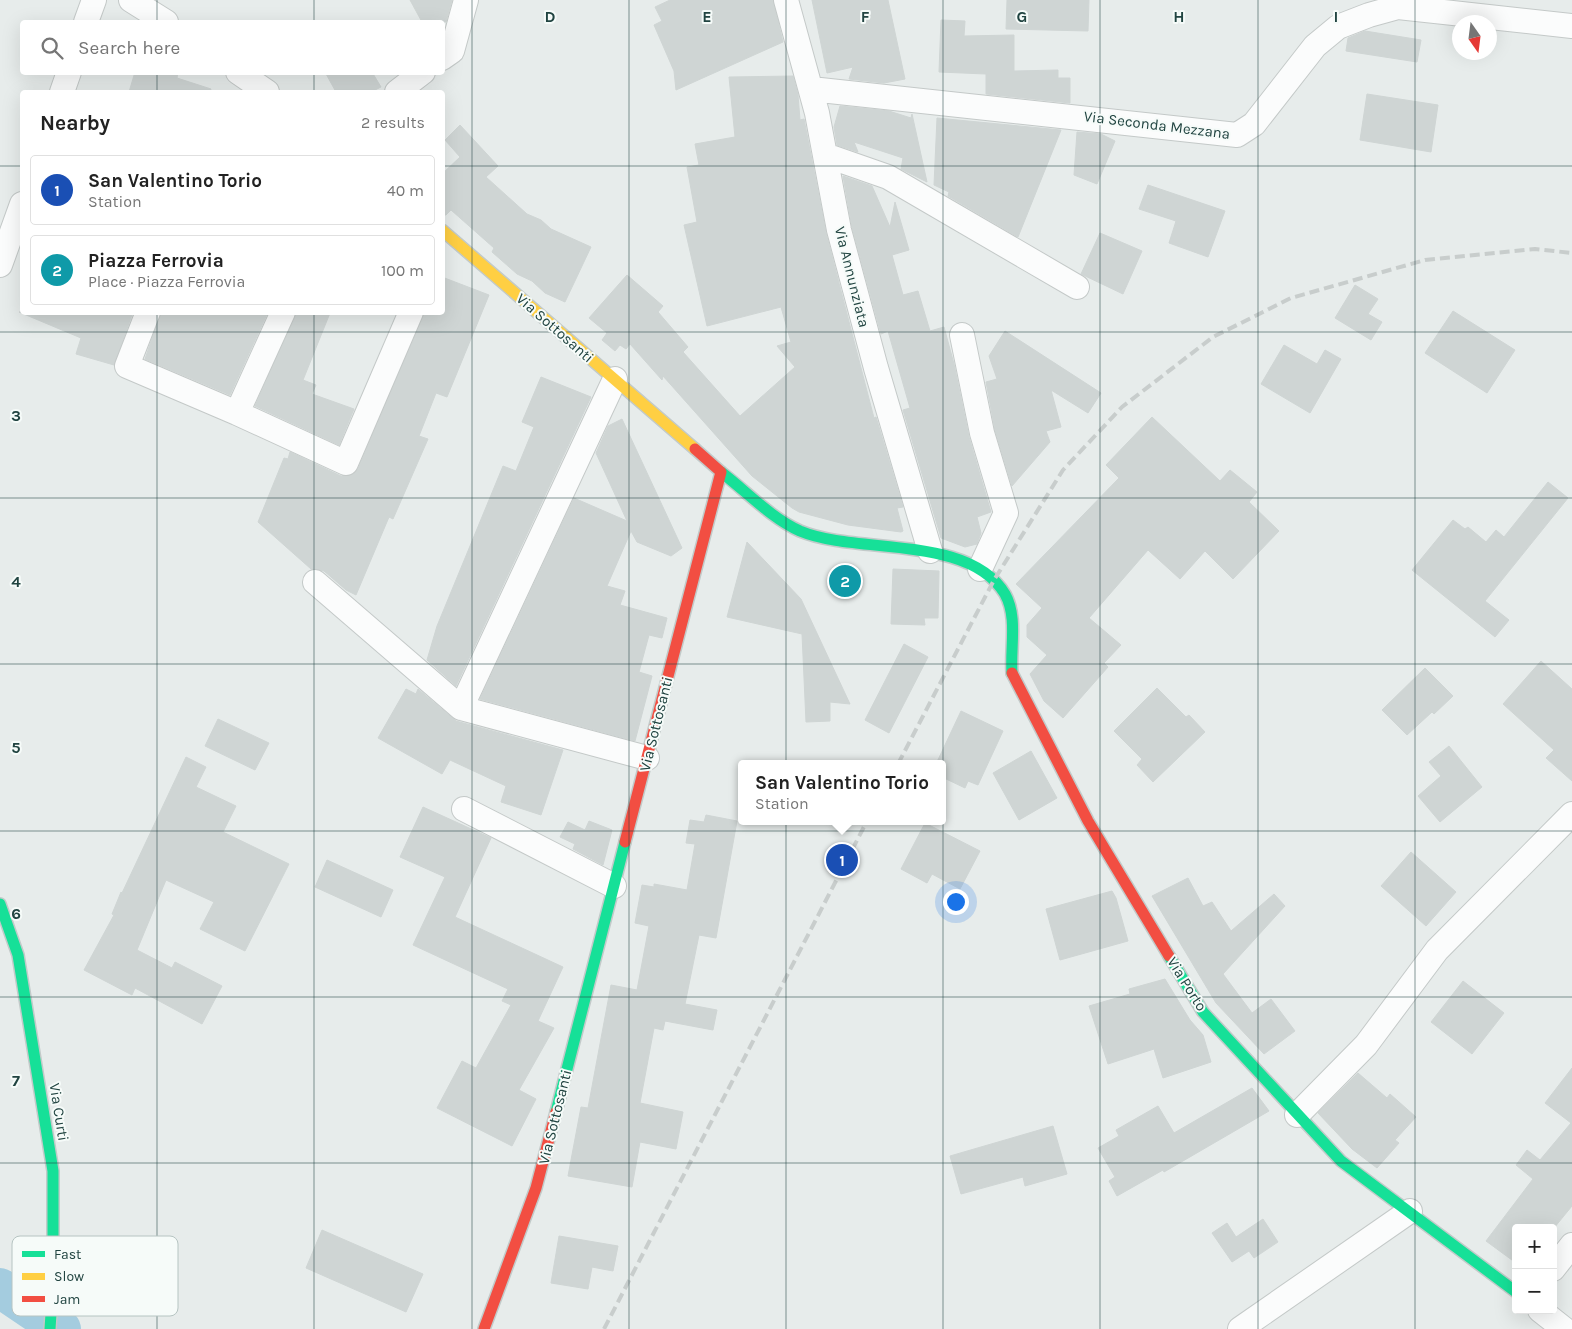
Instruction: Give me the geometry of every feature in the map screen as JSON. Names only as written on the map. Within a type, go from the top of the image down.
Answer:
[{"type":"street","points":[[87,20],[94,0]]},
{"type":"street","points":[[130,0],[163,20]]},
{"type":"street","points":[[445,56],[452,51],[466,0]]},
{"type":"street","name":"Via Annunziata","points":[[786,0],[811,89],[839,230],[868,340],[930,551]]},
{"type":"street","name":"Via Seconda Mezzana","points":[[811,89],[1237,135],[1254,124],[1315,46],[1338,27],[1368,15],[1398,7],[1572,26]]},
{"type":"street","points":[[63,90],[68,75]]},
{"type":"street","points":[[400,90],[419,75]]},
{"type":"street","points":[[241,81],[262,90]]},
{"type":"street","points":[[825,155],[888,177],[1077,286]]},
{"type":"street","points":[[0,265],[20,210]]},
{"type":"street","name":"Via Sottosanti","points":[[445,236],[616,379],[721,472],[536,1188],[484,1329]]},
{"type":"street","points":[[147,315],[127,366],[237,413],[346,463],[410,315]]},
{"type":"street","points":[[237,413],[282,315]]},
{"type":"street","points":[[721,472],[783,521],[801,531],[850,541],[930,551],[987,574],[1006,513],[982,433],[962,335]]},
{"type":"street","points":[[461,708],[616,379]]},
{"type":"street","name":"Via Porto","points":[[987,574],[1005,595],[1011,610],[1012,672],[1088,821],[1203,1012],[1341,1161],[1512,1289]]},
{"type":"street","points":[[315,582],[461,708],[647,758]]},
{"type":"street","points":[[464,809],[614,886]]},
{"type":"street","points":[[1297,1115],[1366,1045],[1437,950],[1572,814]]},
{"type":"street","name":"Via Curti","points":[[0,904],[18,955],[53,1171],[53,1236]]},
{"type":"street","points":[[1240,1329],[1410,1211]]},
{"type":"street","points":[[1557,1264],[1572,1245]]},
{"type":"street","points":[[1545,1314],[1564,1329]]},
{"type":"street","name":"Via Curti","points":[[50,1316],[50,1329]]},
{"type":"building","points":[[410,0],[452,0],[446,22],[445,20],[421,20]]},
{"type":"building","points":[[670,0],[773,0],[783,42],[676,90],[674,71],[654,25],[662,21],[655,7]]},
{"type":"building","points":[[812,0],[888,0],[905,79],[884,83],[849,79],[853,67],[827,73]]},
{"type":"building","points":[[1007,0],[1089,0],[1088,31],[1006,29]]},
{"type":"building","points":[[941,20],[965,21],[964,36],[1014,35],[1014,71],[1058,70],[1058,78],[1070,78],[1070,103],[986,94],[986,74],[939,72]]},
{"type":"building","points":[[1365,31],[1421,40],[1417,62],[1346,51],[1348,38]]},
{"type":"building","points":[[134,75],[178,75],[177,78],[211,89],[211,90],[130,90]]},
{"type":"building","points":[[327,75],[374,75],[381,87],[375,90],[335,90]]},
{"type":"building","points":[[793,76],[798,95],[800,120],[804,119],[826,233],[874,418],[876,417],[903,507],[897,508],[903,531],[901,532],[848,525],[799,512],[792,508],[752,476],[663,376],[662,380],[630,344],[626,349],[620,345],[615,351],[602,340],[607,333],[589,318],[627,275],[663,306],[658,312],[688,347],[683,352],[740,416],[795,367],[777,346],[791,342],[781,307],[707,326],[684,225],[697,222],[687,167],[699,165],[695,144],[735,137],[729,77]]},
{"type":"building","points":[[1367,94],[1438,105],[1431,152],[1360,140]]},
{"type":"building","points":[[840,106],[889,111],[911,118],[912,114],[927,182],[901,169],[903,158],[854,142],[858,152],[837,145],[834,127]]},
{"type":"building","points":[[937,118],[1061,130],[1018,237],[948,196],[949,192],[934,185]]},
{"type":"building","points":[[460,125],[498,166],[486,177],[527,214],[541,220],[551,229],[591,247],[565,302],[545,293],[532,281],[517,274],[492,252],[494,248],[451,210],[445,215],[445,171],[460,157],[445,140]]},
{"type":"building","points":[[1077,132],[1101,134],[1115,141],[1097,184],[1074,175]]},
{"type":"building","points":[[843,176],[872,186],[890,227],[895,202],[909,250],[892,255],[903,295],[918,291],[930,331],[944,327],[954,364],[969,437],[991,512],[977,517],[981,533],[977,544],[965,547],[941,538],[903,410],[910,408],[888,331],[881,334],[852,227]]},
{"type":"building","points":[[1148,185],[1225,211],[1208,257],[1169,243],[1176,221],[1139,209]]},
{"type":"building","points":[[1100,233],[1142,251],[1123,294],[1081,274]]},
{"type":"building","points":[[445,278],[489,295],[447,397],[436,393],[419,436],[428,439],[393,519],[389,517],[356,595],[346,590],[324,571],[311,569],[258,522],[284,458],[288,459],[290,452],[341,476],[354,474],[358,469],[423,315],[445,315]]},
{"type":"building","points":[[1355,285],[1378,299],[1368,314],[1382,322],[1371,340],[1335,318]]},
{"type":"building","points":[[1453,311],[1515,350],[1487,393],[1425,353]]},
{"type":"building","points":[[26,315],[132,315],[114,365],[76,354],[81,338]]},
{"type":"building","points":[[160,315],[267,315],[230,395],[145,359]]},
{"type":"building","points":[[295,315],[329,315],[303,380],[316,385],[312,394],[354,409],[339,445],[255,406]]},
{"type":"building","points":[[1005,331],[1101,393],[1088,413],[1051,390],[1061,427],[1046,431],[1050,442],[1012,486],[995,430],[986,382],[997,379],[989,356]]},
{"type":"building","points":[[1284,345],[1317,364],[1325,350],[1341,359],[1310,413],[1261,384]]},
{"type":"building","points":[[541,377],[591,397],[456,686],[427,660],[437,626],[503,466],[516,471],[534,427],[522,422]]},
{"type":"building","points":[[1152,417],[1220,481],[1230,470],[1257,492],[1249,502],[1279,531],[1233,579],[1205,551],[1180,579],[1148,550],[1089,618],[1121,645],[1104,663],[1108,667],[1063,718],[1044,701],[1030,674],[1047,655],[1027,637],[1027,625],[1042,608],[1016,584],[1119,478],[1106,465]]},
{"type":"building","points":[[622,419],[682,548],[671,556],[637,542],[631,531],[607,586],[625,591],[620,605],[667,618],[662,638],[649,635],[639,672],[652,676],[635,741],[480,699],[574,498],[627,521],[596,453],[608,426]]},
{"type":"building","points":[[1548,482],[1568,498],[1485,601],[1509,620],[1495,637],[1412,570],[1453,520],[1465,529],[1468,527],[1486,542],[1496,530],[1504,537]]},
{"type":"building","points":[[747,542],[801,599],[850,704],[830,702],[830,721],[806,722],[802,634],[727,617]]},
{"type":"building","points":[[893,569],[939,571],[938,618],[924,618],[925,625],[891,624]]},
{"type":"building","points":[[904,644],[928,657],[889,733],[865,720]]},
{"type":"building","points":[[1541,661],[1572,689],[1572,781],[1546,758],[1554,750],[1503,704]]},
{"type":"building","points":[[1425,668],[1453,696],[1407,735],[1382,710]]},
{"type":"building","points":[[1157,688],[1186,717],[1189,715],[1205,732],[1153,782],[1137,765],[1142,759],[1114,731]]},
{"type":"building","points":[[406,689],[416,694],[418,689],[456,721],[563,750],[541,815],[501,802],[506,786],[450,760],[442,774],[378,738]]},
{"type":"building","points":[[961,711],[1003,731],[978,785],[968,781],[965,788],[946,779],[946,760],[938,760]]},
{"type":"building","points":[[218,719],[269,743],[255,770],[205,746]]},
{"type":"building","points":[[1449,746],[1482,787],[1440,822],[1418,796],[1441,776],[1429,762]]},
{"type":"building","points":[[1031,751],[1057,798],[1019,820],[993,773]]},
{"type":"building","points":[[186,757],[206,767],[196,787],[236,806],[223,832],[289,864],[245,951],[200,929],[214,902],[166,880],[137,950],[172,968],[175,962],[222,986],[202,1024],[135,988],[132,995],[84,970],[114,915],[112,914],[121,892]]},
{"type":"building","points":[[423,807],[491,838],[455,917],[563,967],[538,1021],[554,1028],[519,1090],[536,1099],[512,1146],[437,1108],[462,1061],[476,1068],[511,1005],[502,1001],[508,989],[413,945],[445,877],[400,857]]},
{"type":"building","points":[[706,815],[737,821],[716,938],[699,935],[685,1004],[717,1010],[713,1030],[665,1021],[663,1030],[654,1028],[640,1103],[683,1112],[676,1149],[640,1142],[632,1187],[568,1176],[581,1107],[588,1108],[611,985],[637,990],[649,926],[635,923],[642,885],[654,887],[654,884],[687,890],[695,844],[686,843],[690,820],[704,822]]},
{"type":"building","points":[[589,821],[612,830],[603,865],[573,849],[575,844],[560,837],[568,822],[585,830]]},
{"type":"building","points":[[924,825],[929,825],[980,851],[960,889],[932,874],[927,883],[901,869]]},
{"type":"building","points":[[1411,852],[1456,892],[1426,926],[1381,886]]},
{"type":"building","points":[[327,860],[393,890],[381,917],[315,887]]},
{"type":"building","points":[[1188,878],[1203,906],[1212,902],[1231,931],[1274,894],[1285,906],[1223,974],[1252,1013],[1271,999],[1295,1031],[1264,1054],[1216,1003],[1152,896]]},
{"type":"building","points":[[1112,891],[1116,898],[1128,941],[1060,960],[1046,909]]},
{"type":"building","points":[[1165,979],[1190,1020],[1203,1035],[1211,1062],[1163,1078],[1154,1049],[1108,1064],[1089,1006],[1130,994],[1129,989]]},
{"type":"building","points":[[1463,981],[1504,1013],[1472,1054],[1431,1022]]},
{"type":"building","points":[[1572,1068],[1572,1206],[1557,1224],[1512,1224],[1512,1260],[1486,1241],[1533,1179],[1516,1165],[1527,1150],[1540,1160],[1571,1123],[1545,1103]]},
{"type":"building","points":[[1358,1073],[1387,1098],[1390,1094],[1416,1117],[1395,1140],[1399,1143],[1377,1168],[1352,1149],[1318,1113]]},
{"type":"building","points":[[1252,1088],[1269,1111],[1164,1172],[1163,1170],[1117,1196],[1109,1181],[1115,1177],[1098,1148],[1119,1136],[1116,1130],[1158,1106],[1174,1133]]},
{"type":"building","points":[[1053,1126],[1067,1174],[1025,1186],[1023,1177],[961,1194],[950,1156]]},
{"type":"building","points":[[1263,1219],[1278,1242],[1254,1258],[1249,1251],[1232,1262],[1212,1233],[1227,1223],[1236,1237]]},
{"type":"building","points":[[322,1230],[423,1274],[406,1312],[306,1268]]},
{"type":"building","points":[[559,1236],[618,1246],[613,1271],[592,1267],[588,1289],[551,1283]]},
{"type":"waterway","points":[[0,1288],[12,1296]]},
{"type":"waterway","points":[[42,1316],[61,1329]]},
{"type":"railway","points":[[900,760],[994,580],[1063,470],[1122,407],[1213,337],[1291,298],[1425,260],[1535,249],[1572,253]]},
{"type":"railway","points":[[604,1329],[865,825]]},
{"type":"traffic: fast","points":[[721,472],[769,512],[800,531],[851,543],[939,554],[966,562],[988,575],[1005,594],[1009,603],[1013,633],[1012,673]]},
{"type":"traffic: fast","points":[[556,1112],[625,842]]},
{"type":"traffic: fast","points":[[0,904],[18,955],[53,1171],[53,1236]]},
{"type":"traffic: fast","points":[[1169,956],[1203,1012],[1341,1161],[1512,1289]]},
{"type":"traffic: fast","points":[[50,1329],[51,1316]]},
{"type":"traffic: slow","points":[[445,233],[695,449]]},
{"type":"traffic: jam","points":[[625,842],[721,472],[695,449]]},
{"type":"traffic: jam","points":[[1012,673],[1088,821],[1169,956]]},
{"type":"traffic: jam","points":[[484,1329],[536,1188],[556,1112]]},
{"type":"place","name":"Piazza Ferrovia","points":[[845,581]]},
{"type":"place","name":"San Valentino Torio","points":[[842,860]]}]
